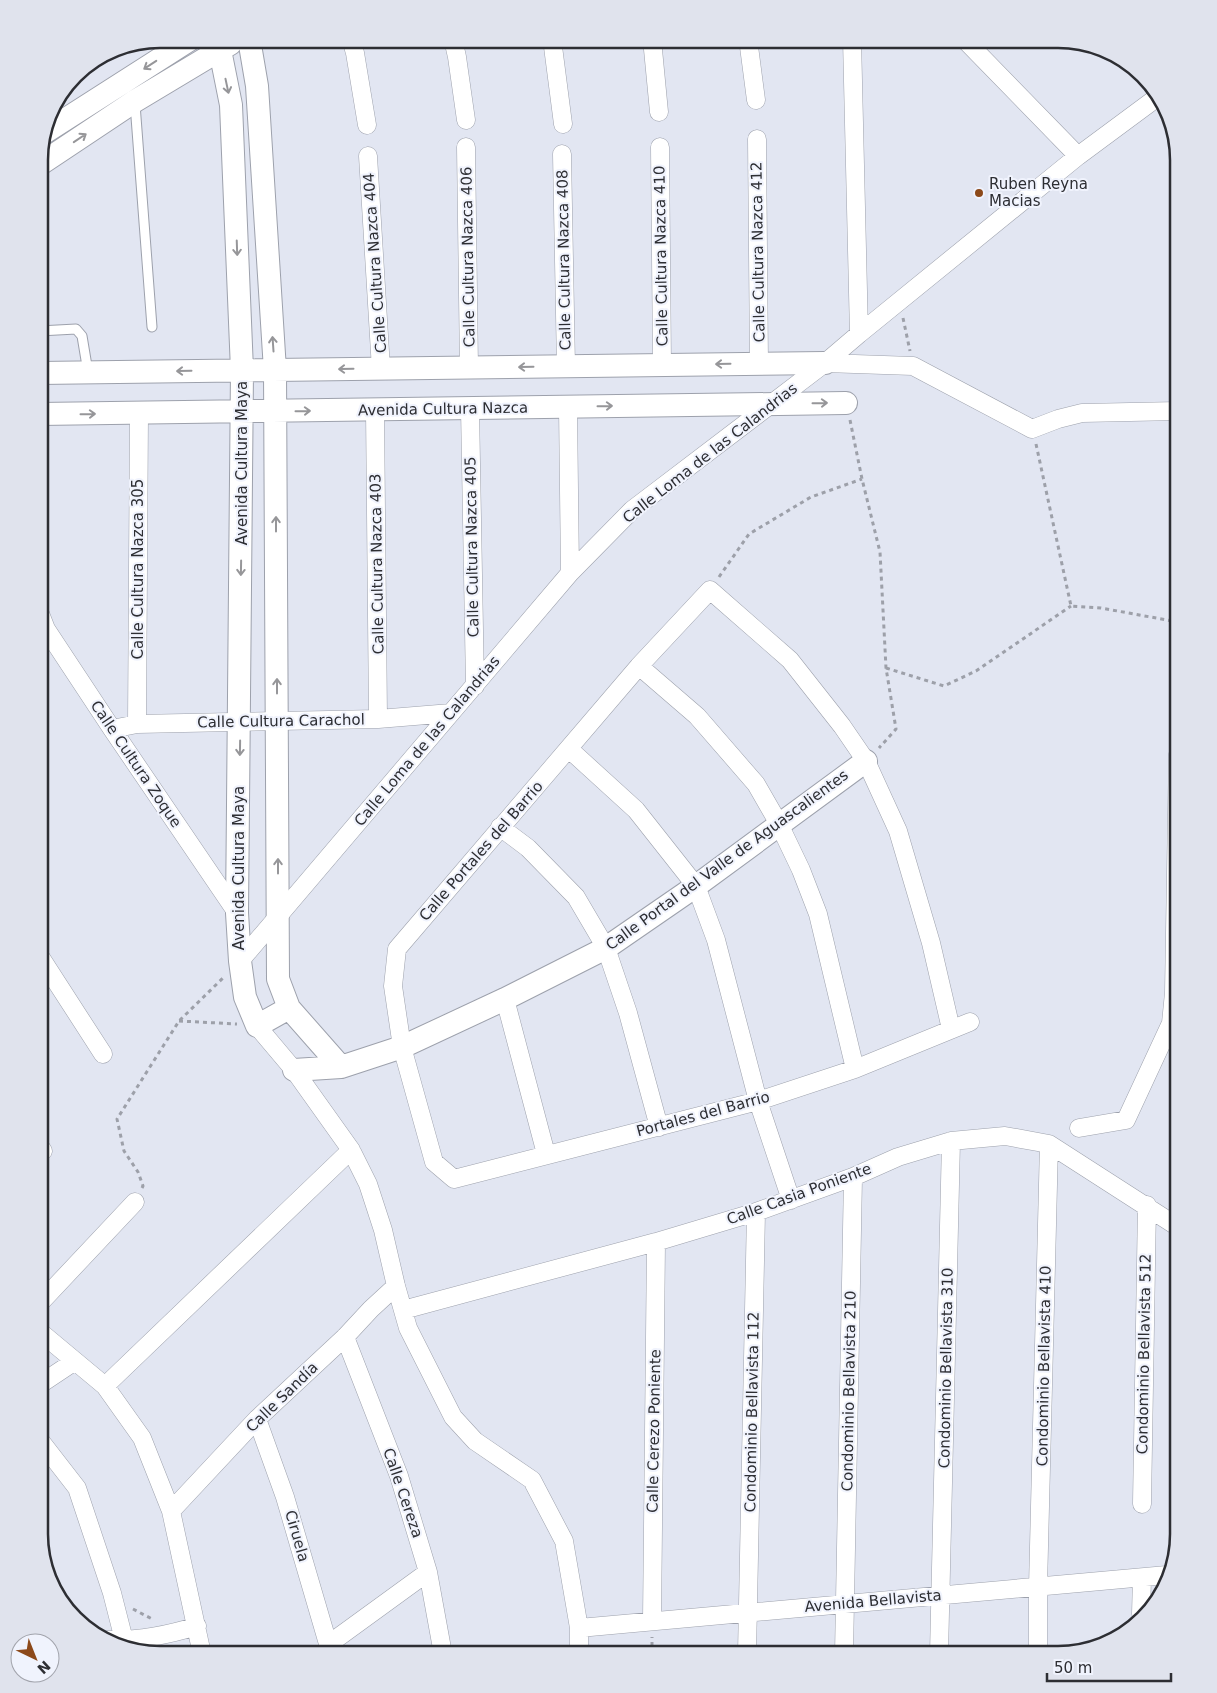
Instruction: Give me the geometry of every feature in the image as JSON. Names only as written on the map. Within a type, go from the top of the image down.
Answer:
[{"type":"street","points":[[52,128],[177,48]]},
{"type":"street","points":[[48,159],[211,48]]},
{"type":"street","name":"Avenida Cultura Maya","points":[[218,48],[231,105],[242,370],[237,913],[240,961],[245,997],[257,1026],[294,1070],[351,1150],[368,1184],[383,1230],[408,1328],[453,1417],[474,1441],[532,1480],[564,1541],[579,1628],[579,1645]]},
{"type":"street","points":[[251,48],[257,86],[275,370],[278,979],[289,1008],[341,1067]]},
{"type":"street","points":[[354,48],[367,125]]},
{"type":"street","points":[[455,48],[466,120]]},
{"type":"street","points":[[553,48],[563,124]]},
{"type":"street","points":[[653,48],[659,112]]},
{"type":"street","points":[[749,48],[756,100]]},
{"type":"street","points":[[852,48],[858,334]]},
{"type":"street","points":[[973,48],[1078,156]]},
{"type":"street","name":"Calle Loma de las Calandrias","points":[[240,961],[570,573],[632,510],[825,363],[858,334],[1078,156],[1152,101]]},
{"type":"street","name":"Calle Cultura Nazca 412","points":[[757,139],[759,364]]},
{"type":"street","name":"Calle Cultura Nazca 406","points":[[466,147],[469,368]]},
{"type":"street","name":"Calle Cultura Nazca 410","points":[[660,147],[662,365]]},
{"type":"street","name":"Calle Cultura Nazca 408","points":[[562,154],[566,367]]},
{"type":"street","name":"Calle Cultura Nazca 404","points":[[368,156],[381,369]]},
{"type":"street","points":[[48,373],[825,363],[913,366],[1032,429],[1058,419],[1082,414],[1170,412]]},
{"type":"street","name":"Avenida Cultura Nazca","points":[[48,414],[846,403]]},
{"type":"street","points":[[568,407],[570,573]]},
{"type":"street","name":"Calle Cultura Nazca 405","points":[[470,408],[475,686]]},
{"type":"street","name":"Calle Cultura Nazca 403","points":[[375,410],[378,719]]},
{"type":"street","name":"Calle Cultura Nazca 305","points":[[137,724],[138,413]]},
{"type":"street","points":[[710,590],[790,660],[842,726],[866,761],[898,831],[931,943],[951,1029]]},
{"type":"street","name":"Calle Portales del Barrio","points":[[434,1162],[402,1047],[393,986],[397,949],[639,666],[710,590]]},
{"type":"street","name":"Calle Cultura Zoque","points":[[48,632],[237,913]]},
{"type":"street","points":[[639,666],[698,716],[756,784],[779,824],[801,870],[818,914],[855,1069]]},
{"type":"street","name":"Calle Cultura Carachol","points":[[112,729],[137,724],[378,719],[451,713]]},
{"type":"street","points":[[569,749],[636,810],[696,886],[716,940],[758,1101],[791,1200]]},
{"type":"street","name":"Calle Portal del Valle de Aguascalientes","points":[[294,1070],[341,1067],[402,1047],[505,999],[606,948],[696,886],[866,761]]},
{"type":"street","points":[[500,827],[528,848],[576,897],[606,948],[628,1013],[659,1127]]},
{"type":"street","points":[[48,970],[103,1054]]},
{"type":"street","points":[[505,999],[546,1154]]},
{"type":"street","points":[[257,1026],[289,1008]]},
{"type":"street","name":"Portales del Barrio","points":[[434,1162],[454,1179],[546,1154],[659,1127],[758,1101],[855,1069],[970,1022]]},
{"type":"street","points":[[1079,1128],[1126,1120],[1170,1038]]},
{"type":"street","name":"Calle Casia Poniente","points":[[403,1310],[656,1242],[756,1212],[853,1177],[898,1157],[951,1141],[1005,1136],[1050,1144],[1170,1222]]},
{"type":"street","name":"Condominio Bellavista 310","points":[[939,1646],[951,1141]]},
{"type":"street","name":"Condominio Bellavista 410","points":[[1038,1646],[1050,1144]]},
{"type":"street","points":[[105,1386],[351,1150]]},
{"type":"street","name":"Condominio Bellavista 210","points":[[844,1646],[853,1177]]},
{"type":"street","points":[[48,1295],[136,1202]]},
{"type":"street","name":"Condominio Bellavista 512","points":[[1142,1504],[1146,1205]]},
{"type":"street","name":"Condominio Bellavista 112","points":[[747,1646],[756,1212]]},
{"type":"street","name":"Calle Cerezo Poniente","points":[[652,1621],[656,1242]]},
{"type":"street","name":"Calle Sandía","points":[[171,1511],[258,1420],[396,1286]]},
{"type":"street","name":"Calle Cereza","points":[[345,1337],[399,1476],[428,1572],[441,1645]]},
{"type":"street","points":[[48,1338],[105,1386],[142,1438],[171,1511],[200,1645]]},
{"type":"street","points":[[48,1379],[75,1361]]},
{"type":"street","name":"Ciruela","points":[[258,1420],[285,1497],[329,1645]]},
{"type":"street","points":[[48,1451],[77,1488],[112,1594],[116,1636]]},
{"type":"street","points":[[335,1645],[428,1572]]},
{"type":"street","name":"Avenida Bellavista","points":[[579,1628],[1161,1576]]},
{"type":"street","points":[[1141,1608],[1142,1578]]},
{"type":"street","points":[[122,1639],[177,1633],[197,1626]]},
{"type":"lane","points":[[135,101],[152,327]]},
{"type":"lane","points":[[48,331],[76,329],[82,336],[88,372]]},
{"type":"path","points":[[900,300],[913,366]]},
{"type":"path","points":[[846,403],[880,552],[886,668],[896,729],[866,761]]},
{"type":"path","points":[[1032,429],[1071,606]]},
{"type":"path","points":[[710,590],[749,534],[811,497],[862,479]]},
{"type":"path","points":[[886,668],[944,686],[976,671],[1071,606],[1101,608],[1170,621]]},
{"type":"path","points":[[136,1202],[143,1186],[138,1172],[124,1151],[117,1119],[179,1021],[240,961]]},
{"type":"path","points":[[179,1021],[257,1026]]},
{"type":"path","points":[[112,1594],[132,1609],[177,1633]]},
{"type":"place","name":"Ruben Reyna Macias","points":[[979,193]]}]
